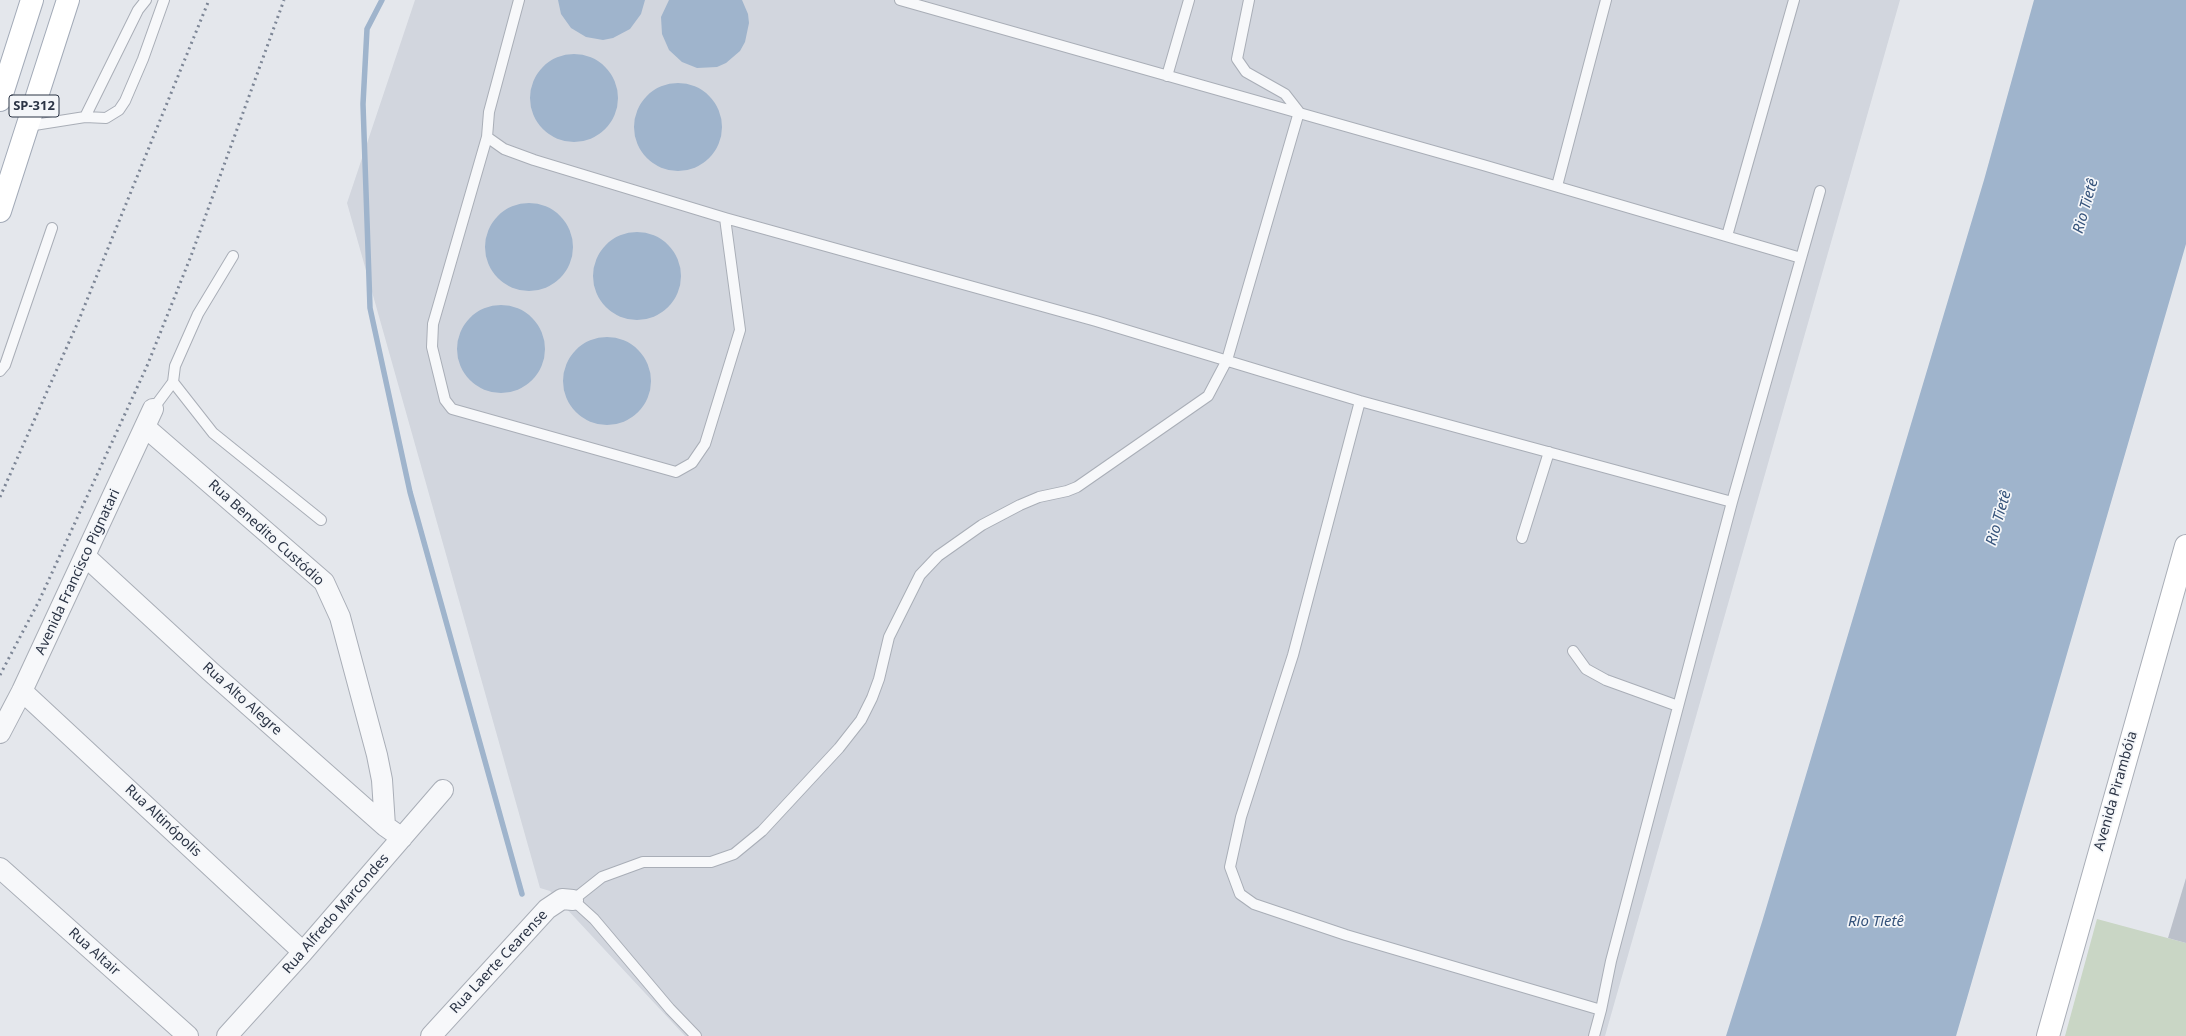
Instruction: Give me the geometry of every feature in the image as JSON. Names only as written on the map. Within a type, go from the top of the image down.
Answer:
[{"type":"main road","name":"SP-312","points":[[0,100],[32,0]]},
{"type":"main road","name":"SP-312","points":[[0,211],[68,0]]},
{"type":"main road","name":"Avenida Pirambóia","points":[[2048,1036],[2065,971],[2182,577],[2186,549]]},
{"type":"street","name":"Avenida Francisco Pignatari","points":[[0,734],[22,691],[153,409]]},
{"type":"street","name":"Rua Benedito Custódio","points":[[145,427],[324,582],[333,597],[340,617],[377,755],[382,780],[385,826]]},
{"type":"street","name":"Rua Alto Alegre","points":[[85,556],[211,672],[385,826],[402,838]]},
{"type":"street","name":"Rua Altinópolis","points":[[22,691],[303,952]]},
{"type":"street","name":"Rua Alfredo Marcondes","points":[[227,1036],[303,952],[443,790]]},
{"type":"street","name":"Rua Altair","points":[[0,868],[188,1036]]},
{"type":"street","name":"Rua Laerte Cearense","points":[[431,1036],[547,909],[562,899],[573,900]]},
{"type":"lane","points":[[85,117],[138,10],[146,0]]},
{"type":"lane","points":[[28,126],[85,117],[106,118],[113,116],[125,101],[143,59],[164,0]]},
{"type":"lane","points":[[519,0],[489,112],[487,137],[433,324],[432,347],[445,400],[452,409],[676,472],[692,463],[706,444],[740,330],[724,218]]},
{"type":"lane","points":[[900,0],[1299,112],[1801,258]]},
{"type":"lane","points":[[1167,76],[1189,0]]},
{"type":"lane","points":[[1249,0],[1237,59],[1246,72],[1285,94],[1299,112]]},
{"type":"lane","points":[[1557,186],[1606,0]]},
{"type":"lane","points":[[1727,236],[1794,0]]},
{"type":"lane","points":[[696,1036],[670,1009],[594,919],[573,900],[602,877],[643,862],[711,862],[734,854],[762,831],[839,748],[861,720],[879,679],[889,637],[920,575],[938,556],[982,525],[1020,505],[1039,497],[1078,487],[1208,396],[1227,360],[1299,112]]},
{"type":"lane","points":[[487,137],[504,149],[534,160],[724,218],[1089,319],[1360,401],[1732,502]]},
{"type":"lane","points":[[1594,1036],[1602,1010],[1611,961],[1732,502],[1820,192]]},
{"type":"lane","points":[[0,371],[6,365],[52,228]]},
{"type":"lane","points":[[153,409],[173,382],[175,366],[198,314],[233,256]]},
{"type":"lane","points":[[173,382],[213,433],[321,520]]},
{"type":"lane","points":[[1360,401],[1293,655],[1241,818],[1230,867],[1240,894],[1254,904],[1346,935],[1602,1010]]},
{"type":"lane","points":[[1522,538],[1550,452]]},
{"type":"lane","points":[[1573,651],[1586,669],[1606,680],[1678,706]]},
{"type":"shaded area","points":[[415,0],[1900,0],[1605,1036],[685,1036],[550,891],[540,888],[347,203]]},
{"type":"green space","points":[[2097,919],[2186,943],[2186,1036],[2065,1036]]},
{"type":"water","points":[[558,0],[645,0],[641,14],[630,29],[613,38],[603,40],[586,37],[571,28],[561,14]]},
{"type":"water","points":[[669,0],[742,0],[748,14],[749,23],[745,42],[740,51],[726,63],[717,67],[697,68],[682,62],[669,50],[662,34],[661,17]]},
{"type":"water","name":"Rio Tietê","points":[[2034,0],[2186,0],[2186,244],[1956,1036],[1726,1036],[1762,922],[1984,180]]},
{"type":"water","points":[[574,54],[591,57],[605,67],[615,81],[618,98],[615,115],[605,129],[591,139],[574,142],[557,139],[543,129],[533,115],[530,98],[533,81],[543,67],[557,57]]},
{"type":"water","points":[[678,83],[695,86],[709,96],[719,110],[722,127],[719,144],[709,158],[695,168],[678,171],[661,168],[647,158],[637,144],[634,127],[637,110],[647,96],[661,86]]},
{"type":"water","points":[[529,203],[546,206],[560,216],[570,230],[573,247],[570,264],[560,278],[546,288],[529,291],[512,288],[498,278],[488,264],[485,247],[488,230],[498,216],[512,206]]},
{"type":"water","points":[[637,232],[654,235],[668,245],[678,259],[681,276],[678,293],[668,307],[654,317],[637,320],[620,317],[606,307],[596,293],[593,276],[596,259],[606,245],[620,235]]},
{"type":"water","points":[[501,305],[518,308],[532,318],[542,332],[545,349],[542,366],[532,380],[518,390],[501,393],[484,390],[470,380],[460,366],[457,349],[460,332],[470,318],[484,308]]},
{"type":"water","points":[[607,337],[624,340],[638,350],[648,364],[651,381],[648,398],[638,412],[624,422],[607,425],[590,422],[576,412],[566,398],[563,381],[566,364],[576,350],[590,340]]},
{"type":"building","points":[[2186,878],[2186,943],[2168,938]]},
{"type":"waterway","points":[[382,0],[367,29],[363,104],[370,308],[410,492],[522,894]]},
{"type":"railway","points":[[0,497],[78,322],[209,0]]},
{"type":"railway","points":[[0,675],[39,601],[147,366],[191,256],[284,0]]}]
